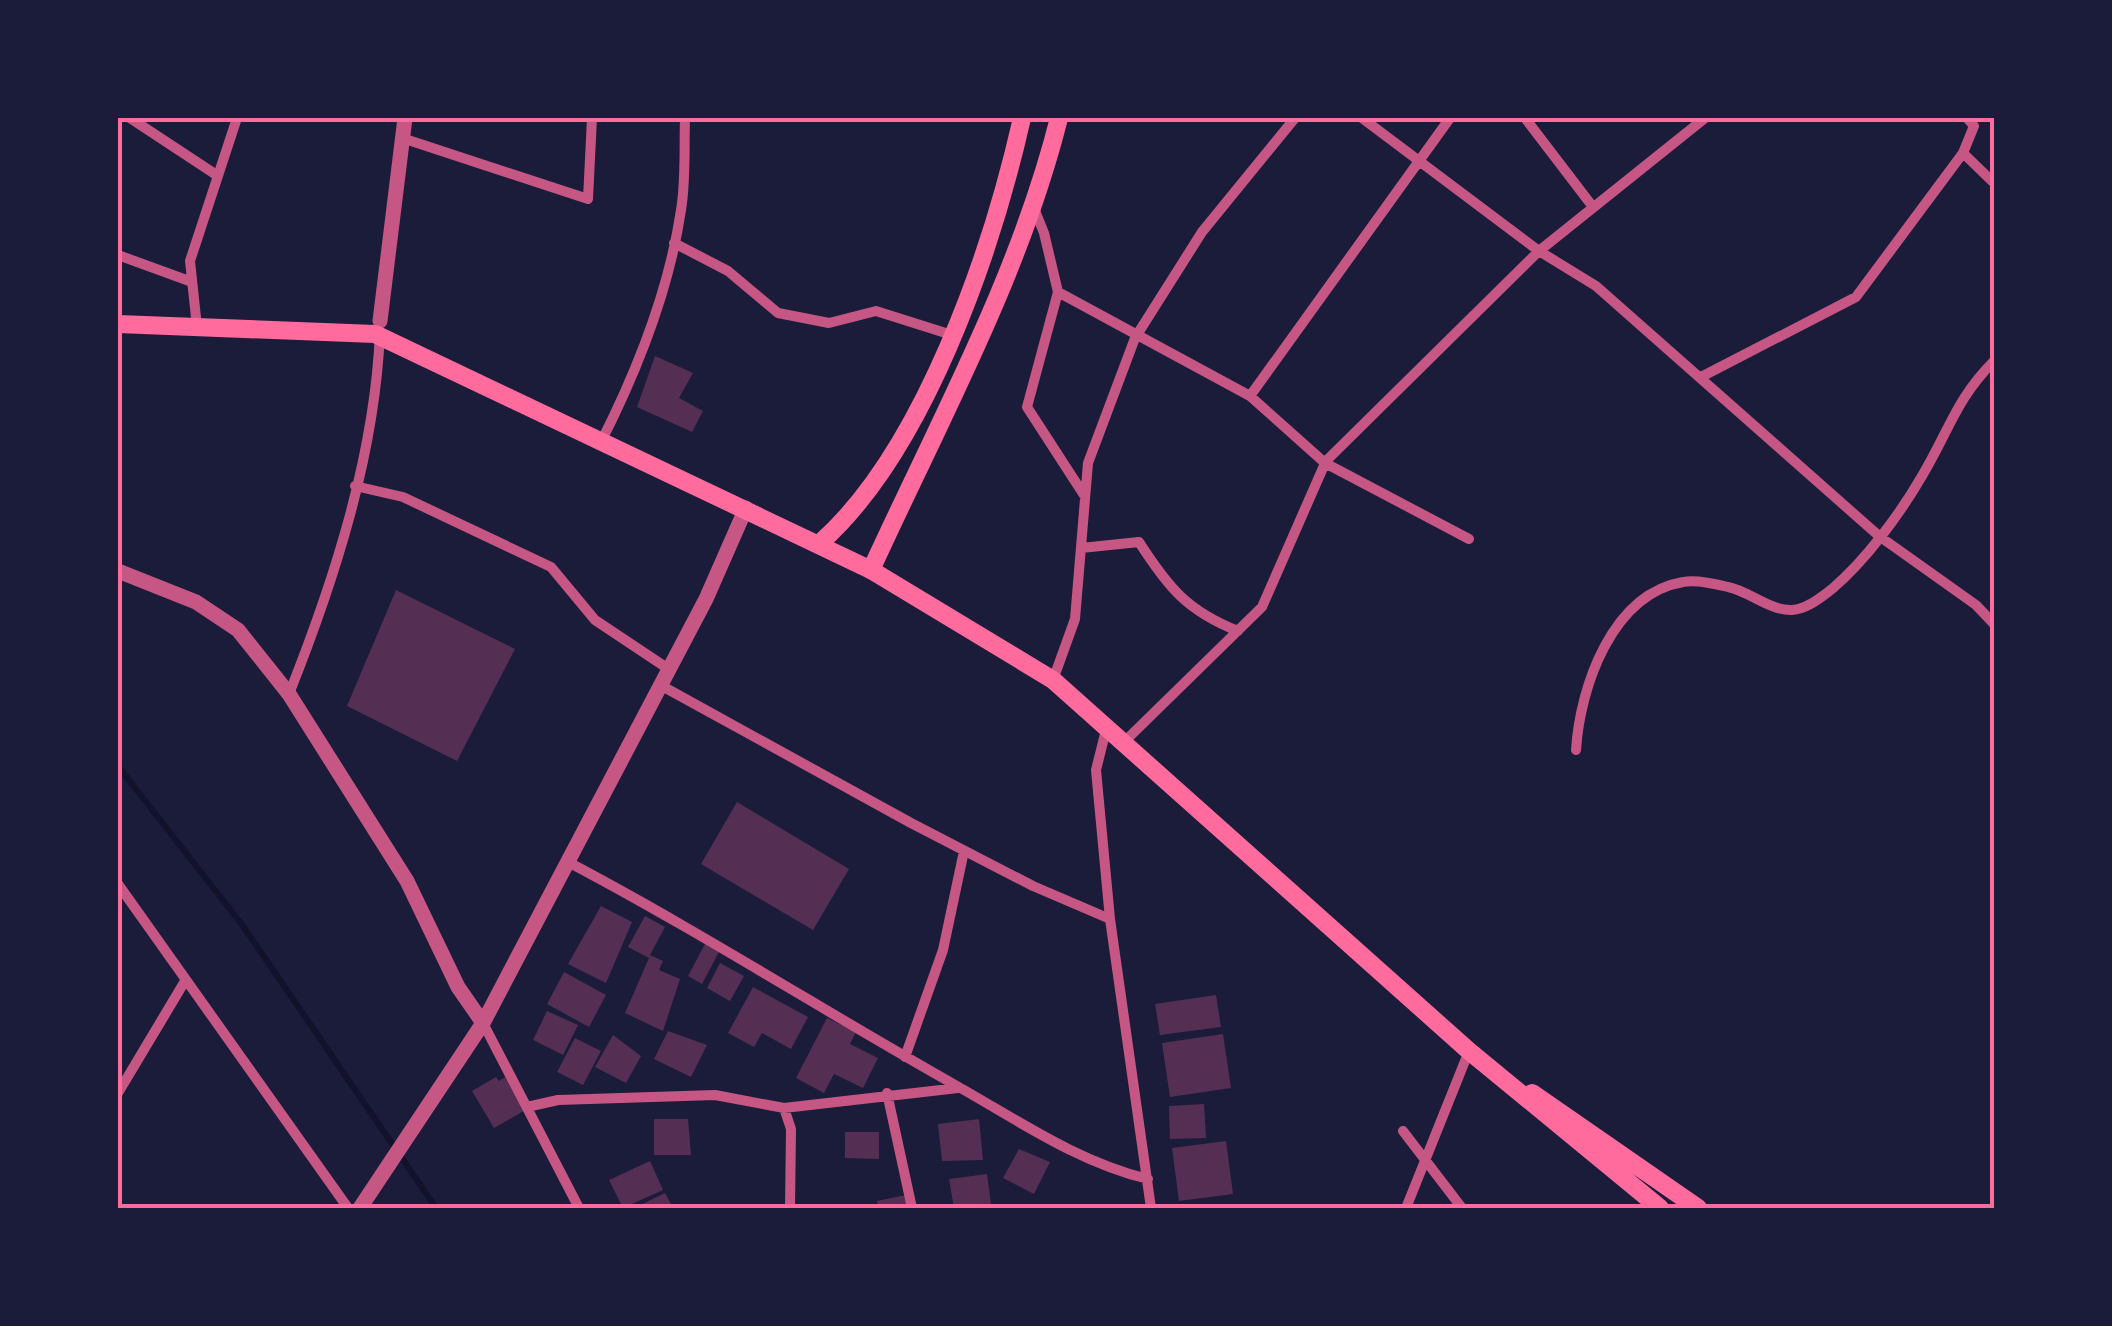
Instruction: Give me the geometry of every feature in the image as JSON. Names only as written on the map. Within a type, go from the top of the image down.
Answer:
[{"type":"main road","points":[[820,543],[890,464],[952,335],[1010,170],[1022,118]]},
{"type":"main road","points":[[871,570],[996,308],[1034,208],[1059,118]]},
{"type":"main road","points":[[118,324],[380,329],[601,442],[871,570],[1054,680],[1469,1051],[1660,1208]]},
{"type":"main road","points":[[1469,1051],[1698,1208]]},
{"type":"street","points":[[130,118],[218,176]]},
{"type":"street","points":[[197,327],[190,261],[237,118]]},
{"type":"street","points":[[289,694],[355,486],[380,329],[405,118]]},
{"type":"street","points":[[402,138],[588,199],[592,118]]},
{"type":"street","points":[[601,442],[631,382],[663,290],[682,208],[686,118]]},
{"type":"street","points":[[1362,118],[1539,251],[1596,286],[1879,536],[1976,605],[1994,624]]},
{"type":"street","points":[[1250,396],[1450,118]]},
{"type":"street","points":[[1525,118],[1593,207]]},
{"type":"street","points":[[1122,744],[1262,607],[1325,463],[1539,251],[1704,118]]},
{"type":"street","points":[[1054,680],[1075,620],[1088,464],[1136,338],[1202,232],[1289,119]]},
{"type":"street","points":[[1701,377],[1856,296],[1964,152],[1975,120]]},
{"type":"street","points":[[1964,152],[1994,182]]},
{"type":"street","points":[[1034,208],[1044,232],[1058,292],[1027,407],[1085,496]]},
{"type":"street","points":[[674,242],[728,272],[778,312],[829,323],[876,312],[952,335]]},
{"type":"street","points":[[118,255],[192,282]]},
{"type":"street","points":[[1058,292],[1136,338],[1250,396],[1325,463],[1470,539]]},
{"type":"street","points":[[1576,750],[1588,684],[1618,625],[1645,596],[1685,581],[1732,587],[1786,611],[1804,608],[1834,587],[1879,536],[1922,477],[1966,390],[1994,361]]},
{"type":"street","points":[[355,486],[403,498],[551,568],[596,620],[670,670]]},
{"type":"street","points":[[118,884],[185,981],[357,1207],[483,1023],[498,987],[662,686],[746,508]]},
{"type":"street","points":[[1081,548],[1139,542],[1171,591],[1209,620],[1238,630]]},
{"type":"street","points":[[118,571],[196,602],[238,630],[289,694],[407,881],[458,987],[483,1023],[579,1208]]},
{"type":"street","points":[[662,686],[964,851],[1110,920]]},
{"type":"street","points":[[1106,730],[1096,770],[1110,920],[1151,1208]]},
{"type":"street","points":[[904,1057],[943,950],[964,851]]},
{"type":"street","points":[[568,862],[672,917],[904,1057],[1100,1167],[1148,1179]]},
{"type":"street","points":[[118,1093],[185,981]]},
{"type":"street","points":[[1406,1208],[1469,1051]]},
{"type":"street","points":[[527,1107],[558,1100],[714,1095],[784,1108],[960,1088]]},
{"type":"street","points":[[887,1094],[912,1208]]},
{"type":"street","points":[[784,1108],[791,1129],[790,1208]]},
{"type":"street","points":[[1403,1131],[1462,1208]]},
{"type":"building","points":[[655,356],[693,373],[679,398],[703,411],[692,432],[637,407]]},
{"type":"building","points":[[396,590],[515,649],[457,761],[347,706]]},
{"type":"building","points":[[737,802],[849,869],[813,930],[701,864]]},
{"type":"building","points":[[601,906],[632,922],[606,983],[568,964]]},
{"type":"building","points":[[645,916],[665,927],[650,955],[663,961],[659,970],[680,979],[663,1031],[625,1013],[649,958],[628,947]]},
{"type":"building","points":[[706,942],[720,950],[702,984],[688,976]]},
{"type":"building","points":[[720,963],[744,976],[730,1001],[707,988]]},
{"type":"building","points":[[564,972],[606,995],[589,1027],[547,1004]]},
{"type":"building","points":[[753,987],[808,1017],[791,1049],[762,1033],[754,1047],[728,1033]]},
{"type":"building","points":[[1216,995],[1221,1027],[1160,1035],[1155,1004]]},
{"type":"building","points":[[547,1011],[578,1025],[563,1055],[533,1040]]},
{"type":"building","points":[[827,1018],[856,1032],[850,1044],[878,1058],[863,1088],[834,1074],[824,1093],[796,1078]]},
{"type":"building","points":[[668,1031],[707,1045],[691,1077],[654,1059]]},
{"type":"building","points":[[1223,1034],[1231,1088],[1170,1097],[1162,1043]]},
{"type":"building","points":[[613,1035],[641,1056],[626,1083],[595,1067]]},
{"type":"building","points":[[575,1038],[601,1051],[583,1085],[557,1072]]},
{"type":"building","points":[[496,1077],[499,1081],[505,1077],[527,1109],[494,1128],[472,1091]]},
{"type":"building","points":[[1204,1104],[1206,1138],[1170,1139],[1169,1106]]},
{"type":"building","points":[[654,1119],[688,1119],[691,1155],[654,1155]]},
{"type":"building","points":[[979,1119],[983,1160],[942,1161],[938,1124]]},
{"type":"building","points":[[845,1132],[879,1132],[879,1159],[845,1158]]},
{"type":"building","points":[[1226,1141],[1233,1194],[1179,1201],[1172,1148]]},
{"type":"building","points":[[1019,1149],[1050,1162],[1034,1194],[1003,1178]]},
{"type":"building","points":[[650,1161],[663,1190],[623,1208],[609,1180]]},
{"type":"building","points":[[987,1174],[991,1204],[954,1208],[949,1179]]},
{"type":"building","points":[[665,1193],[673,1208],[634,1208]]},
{"type":"building","points":[[906,1195],[909,1208],[878,1208],[877,1201]]},
{"type":"waterway","points":[[118,766],[243,926],[436,1208]]}]
